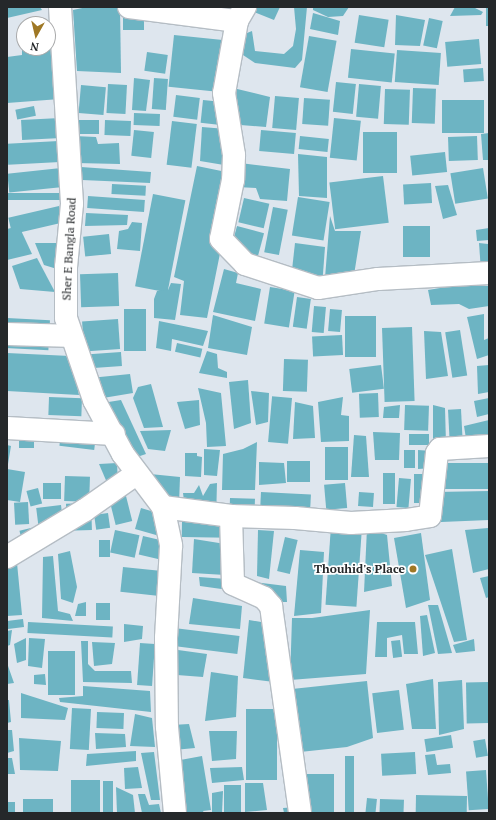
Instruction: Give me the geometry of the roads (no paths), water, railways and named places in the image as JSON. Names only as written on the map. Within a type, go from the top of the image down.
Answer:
[{"type":"street","name":"Sher E Bangla Road","points":[[60,7],[72,204],[66,300],[71,336],[94,400],[136,474],[163,507]]},
{"type":"street","points":[[129,7],[241,14],[224,93],[234,155],[233,180],[221,239],[245,264],[318,288],[378,279],[489,273]]},
{"type":"street","points":[[7,334],[71,336]]},
{"type":"street","points":[[7,428],[114,434]]},
{"type":"street","points":[[175,813],[167,727],[166,638],[171,546],[163,507],[231,516],[295,518],[351,523],[406,520],[430,516],[437,453],[440,449],[489,446]]},
{"type":"street","points":[[7,557],[86,510],[136,474]]},
{"type":"street","points":[[231,516],[233,584],[264,598],[271,606],[300,813]]},
{"type":"place","name":"Thouhid's Place","points":[[413,569]]}]
